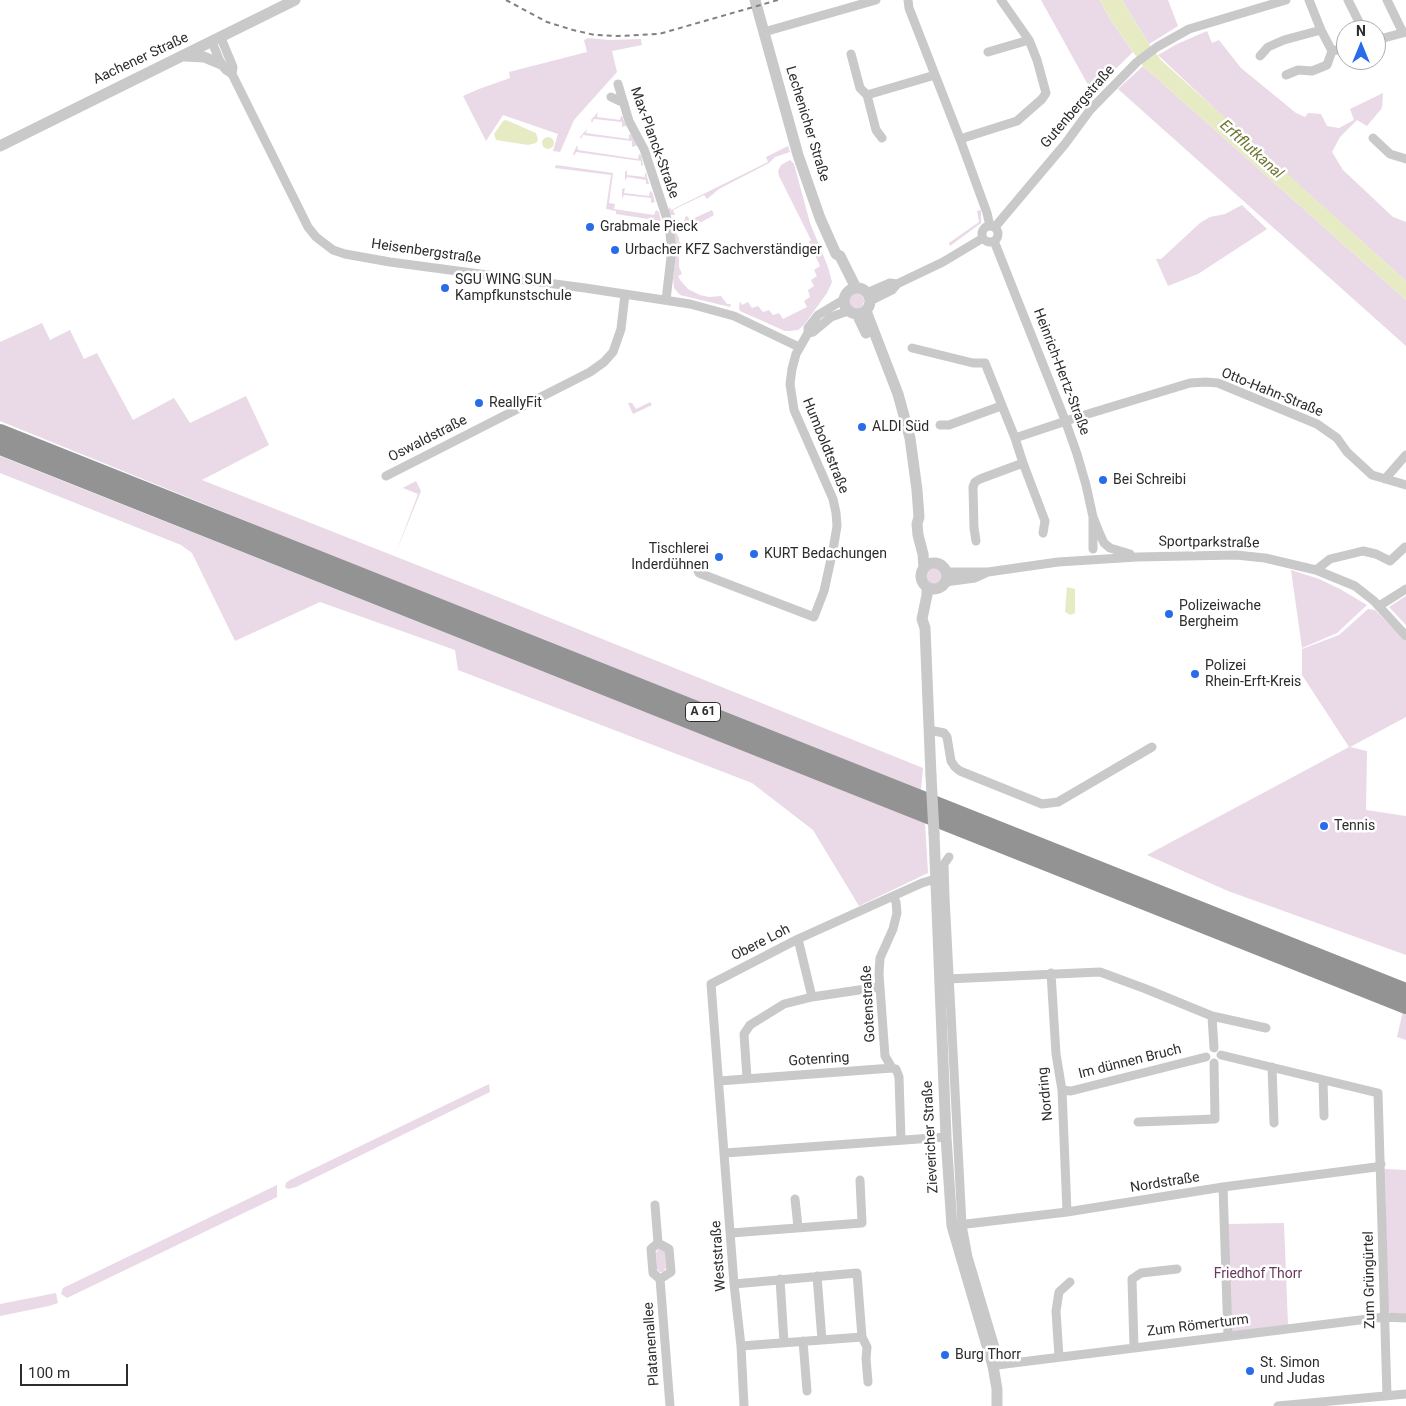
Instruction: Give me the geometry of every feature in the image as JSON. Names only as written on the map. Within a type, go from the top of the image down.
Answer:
[{"type":"highway","name":"A 61","points":[[0,432],[1406,991]]},
{"type":"highway","name":"A 61","points":[[0,447],[1406,1006]]},
{"type":"street","name":"Aachener Straße","points":[[0,146],[295,0]]},
{"type":"street","name":"Lechenicher Straße","points":[[755,0],[798,156],[820,218],[836,254],[834,259],[844,283],[857,301],[910,438],[915,466],[919,517],[939,579],[921,578],[924,568],[923,554],[918,535],[917,524],[919,517]]},
{"type":"street","points":[[764,32],[876,0]]},
{"type":"street","points":[[908,0],[909,8],[960,138],[992,227],[998,235],[994,241],[986,241],[983,238]]},
{"type":"street","points":[[960,138],[1017,121],[1042,99],[1046,93],[1037,60],[1029,40],[1001,0]]},
{"type":"street","name":"Gutenbergstraße","points":[[992,227],[1065,144],[1090,110],[1137,62],[1179,34],[1202,25],[1286,0]]},
{"type":"street","points":[[1308,0],[1332,51]]},
{"type":"street","points":[[1348,0],[1358,20]]},
{"type":"street","points":[[1386,37],[1405,32],[1387,0]]},
{"type":"street","points":[[1260,56],[1268,46],[1321,30]]},
{"type":"street","name":"Heisenbergstraße","points":[[216,40],[221,64],[232,74],[308,227],[316,237],[333,250],[390,262],[690,304],[734,316],[800,347]]},
{"type":"street","name":"Heisenbergstraße","points":[[216,40],[233,67],[232,74]]},
{"type":"street","points":[[988,52],[1029,40]]},
{"type":"street","points":[[1332,51],[1336,50]]},
{"type":"street","points":[[1286,75],[1298,70],[1312,70],[1326,65],[1332,51]]},
{"type":"street","points":[[851,54],[860,88],[866,96],[876,130],[882,138]]},
{"type":"street","points":[[184,56],[204,57],[221,64]]},
{"type":"street","points":[[866,96],[935,75]]},
{"type":"street","name":"Max-Planck-Straße","points":[[618,84],[629,121],[644,149],[669,224],[671,257],[666,300]]},
{"type":"street","points":[[611,97],[624,103]]},
{"type":"street","points":[[1373,138],[1390,154],[1406,159]]},
{"type":"street","points":[[983,238],[982,230],[992,227]]},
{"type":"street","points":[[857,301],[892,290],[897,284],[943,262],[983,238]]},
{"type":"street","name":"Heinrich-Hertz-Straße","points":[[994,241],[1065,420],[1086,485],[1093,517],[1104,543],[1110,548],[1137,557]]},
{"type":"street","name":"Oswaldstraße","points":[[386,476],[590,372],[604,362],[613,352],[621,330],[625,294]]},
{"type":"street","name":"Humboldtstraße","points":[[695,565],[699,573],[814,617],[824,591],[834,550],[837,526],[833,499],[792,405],[790,384],[792,369],[800,347],[808,333],[808,328],[818,315],[857,301]]},
{"type":"street","points":[[912,348],[973,364],[985,363],[1045,521],[1043,533]]},
{"type":"street","name":"Otto-Hahn-Straße","points":[[1015,438],[1065,420],[1190,383],[1218,383],[1316,424],[1337,438],[1347,452],[1372,475],[1406,486]]},
{"type":"street","points":[[940,425],[949,425],[1001,406]]},
{"type":"street","points":[[1385,479],[1406,455]]},
{"type":"street","points":[[976,541],[973,487],[975,482],[1023,463]]},
{"type":"street","name":"Heinrich-Hertz-Straße","points":[[1093,517],[1093,550]]},
{"type":"street","points":[[1316,570],[1330,559],[1363,551],[1376,554],[1390,562],[1405,547]]},
{"type":"street","name":"Sportparkstraße","points":[[939,579],[974,578],[988,572],[1064,561],[1236,555],[1265,558],[1316,570],[1355,586],[1379,606],[1406,636]]},
{"type":"street","points":[[924,568],[930,564],[939,579]]},
{"type":"street","name":"Zievericher Straße","points":[[939,579],[925,628],[946,1137],[957,1225],[997,1365],[997,1406]]},
{"type":"street","points":[[1379,606],[1406,589]]},
{"type":"street","points":[[929,730],[944,733],[947,737],[951,761],[955,768],[1042,804],[1058,802],[1152,747]]},
{"type":"street","name":"Zievericher Straße","points":[[949,857],[944,864],[957,1225]]},
{"type":"street","name":"Obere Loh","points":[[721,1105],[711,984],[798,938],[935,879]]},
{"type":"street","name":"Gotenstraße","points":[[893,896],[896,902],[897,913],[893,929],[880,958],[879,987],[885,1056],[892,1068],[896,1069],[899,1076],[902,1140]]},
{"type":"street","points":[[798,938],[812,997]]},
{"type":"street","points":[[948,979],[1100,972],[1212,1016],[1266,1028]]},
{"type":"street","name":"Nordring","points":[[1050,973],[1056,1054],[1062,1090],[1068,1212]]},
{"type":"street","points":[[747,1078],[744,1034],[750,1025],[784,1004],[812,997],[879,987]]},
{"type":"street","points":[[1212,1016],[1218,1052],[1219,1061],[1209,1062],[1206,1057],[1207,1051],[1218,1052],[1323,1080],[1324,1116]]},
{"type":"street","name":"Im dünnen Bruch","points":[[1062,1090],[1071,1092],[1206,1057]]},
{"type":"street","points":[[1138,1122],[1215,1119],[1214,1063]]},
{"type":"street","points":[[1272,1067],[1274,1123]]},
{"type":"street","name":"Gotenring","points":[[719,1081],[892,1068]]},
{"type":"street","name":"Zum Grüngürtel","points":[[1323,1080],[1378,1093],[1387,1396]]},
{"type":"street","name":"Weststraße","points":[[721,1105],[734,1284],[741,1346],[744,1406]]},
{"type":"street","points":[[1273,1110],[1283,1109]]},
{"type":"street","points":[[725,1153],[946,1137]]},
{"type":"street","name":"Nordstraße","points":[[957,1225],[1068,1212],[1223,1187],[1376,1167],[1381,1164]]},
{"type":"street","points":[[731,1232],[862,1223],[860,1180]]},
{"type":"street","points":[[1223,1187],[1228,1336]]},
{"type":"street","points":[[796,1199],[798,1227]]},
{"type":"street","name":"Platanenallee","points":[[655,1205],[658,1243]]},
{"type":"street","name":"Platanenallee","points":[[658,1243],[669,1249],[671,1272],[660,1279]]},
{"type":"street","name":"Platanenallee","points":[[658,1243],[651,1249],[653,1273],[660,1279],[670,1406]]},
{"type":"street","points":[[1134,1347],[1132,1279],[1141,1273],[1177,1269]]},
{"type":"street","points":[[734,1284],[857,1273],[862,1337],[866,1347],[868,1382]]},
{"type":"street","points":[[817,1276],[822,1340]]},
{"type":"street","points":[[780,1280],[784,1343]]},
{"type":"street","points":[[1059,1357],[1056,1311],[1059,1292],[1070,1282]]},
{"type":"street","name":"Zum Römerturm","points":[[997,1365],[1384,1317],[1406,1318]]},
{"type":"street","points":[[741,1346],[862,1337]]},
{"type":"street","points":[[804,1342],[808,1391]]},
{"type":"street","points":[[1278,1406],[1364,1402],[1387,1396],[1406,1394]]},
{"type":"green space","points":[[1041,0],[1100,0],[1110,19],[1133,52],[1092,92]]},
{"type":"green space","points":[[1122,0],[1168,0],[1178,26],[1149,44]]},
{"type":"green space","points":[[1207,31],[1212,43],[1219,40],[1241,68],[1296,113],[1305,117],[1308,113],[1321,114],[1327,126],[1339,128],[1354,120],[1350,109],[1383,93],[1382,108],[1367,126],[1357,120],[1340,137],[1332,152],[1343,170],[1393,217],[1406,222],[1406,281],[1230,123],[1158,55],[1177,44]]},
{"type":"green space","points":[[588,38],[609,40],[641,39],[642,45],[612,51],[617,72],[574,120],[560,152],[553,151],[558,134],[503,115],[486,141],[463,96],[510,78],[509,72],[587,52],[584,40]]},
{"type":"green space","points":[[1143,66],[1406,300],[1406,346],[1118,89]]},
{"type":"green space","points":[[598,112],[597,117],[620,120],[622,116],[626,126],[622,127],[622,122],[594,119],[592,123],[591,120]]},
{"type":"green space","points":[[587,129],[586,133],[629,139],[629,134],[632,135],[638,145],[632,147],[632,141],[583,135],[581,139],[580,137]]},
{"type":"green space","points":[[577,145],[578,150],[638,159],[639,154],[641,155],[643,165],[641,166],[641,161],[576,152],[574,156]]},
{"type":"green space","points":[[788,146],[790,152],[775,157],[769,163],[719,189],[707,199],[704,195],[673,210],[675,215],[670,215],[668,210],[670,207],[671,210],[768,162],[766,157]]},
{"type":"green space","points":[[790,160],[794,164],[810,223],[832,282],[827,293],[804,325],[798,330],[785,331],[740,311],[739,308],[740,301],[742,305],[748,302],[752,308],[758,306],[763,312],[769,310],[773,315],[779,313],[783,319],[807,307],[804,301],[810,297],[808,290],[814,286],[811,280],[817,276],[814,270],[820,266],[809,242],[811,240],[779,176],[778,171],[781,165]]},
{"type":"green space","points":[[556,165],[613,173],[609,203],[615,204],[614,209],[654,215],[656,210],[659,212],[661,221],[616,214],[616,211],[606,209],[611,175],[555,168]]},
{"type":"green space","points":[[627,170],[627,175],[645,177],[646,173],[649,184],[646,184],[646,180],[627,177],[625,181],[625,172]]},
{"type":"green space","points":[[625,188],[624,193],[649,196],[650,191],[655,202],[651,203],[651,198],[624,195],[622,199],[622,189]]},
{"type":"green space","points":[[1242,205],[1267,229],[1198,274],[1168,286],[1156,259],[1161,259],[1200,223],[1210,217],[1225,214]]},
{"type":"green space","points":[[712,210],[714,215],[687,230],[684,223],[685,217],[687,216],[690,220]]},
{"type":"green space","points":[[981,210],[981,223],[950,246],[949,243],[979,222],[977,211]]},
{"type":"green space","points":[[674,222],[679,227],[675,230],[679,242],[682,244],[679,255],[679,267],[682,274],[678,276],[680,280],[688,289],[700,295],[709,297],[721,296],[727,304],[731,304],[730,307],[680,295],[674,288],[676,251]]},
{"type":"green space","points":[[853,293],[859,293],[864,298],[862,307],[853,309],[848,304],[848,298]]},
{"type":"green space","points":[[42,323],[50,340],[70,330],[84,359],[97,353],[133,420],[174,398],[190,423],[246,396],[269,445],[202,480],[923,768],[921,790],[379,575],[0,421],[0,342]]},
{"type":"green space","points":[[650,402],[652,405],[633,414],[628,403],[632,403],[636,409]]},
{"type":"green space","points":[[0,456],[925,823],[928,873],[859,906],[813,830],[752,783],[458,670],[455,650],[320,602],[235,641],[192,553],[181,545],[0,473]]},
{"type":"green space","points":[[416,481],[421,491],[395,555],[418,494],[403,488],[391,494]]},
{"type":"green space","points":[[934,568],[940,570],[942,576],[940,582],[934,584],[928,582],[926,576],[928,570]]},
{"type":"green space","points":[[1291,570],[1319,579],[1367,605],[1337,633],[1302,648]]},
{"type":"green space","points":[[1406,596],[1406,625],[1389,607]]},
{"type":"green space","points":[[1368,609],[1375,610],[1406,641],[1406,717],[1350,747],[1367,751],[1366,810],[1406,816],[1406,955],[1228,891],[1147,855],[1349,747],[1302,675],[1302,649],[1339,635]]},
{"type":"green space","points":[[1403,1011],[1406,1012],[1406,1040],[1397,1037]]},
{"type":"green space","points":[[489,1084],[490,1092],[296,1187],[288,1189],[285,1187],[286,1183],[290,1180]]},
{"type":"green space","points":[[1385,1169],[1406,1170],[1406,1315],[1391,1314],[1387,1309]]},
{"type":"green space","points":[[277,1185],[277,1197],[67,1298],[61,1294],[63,1288]]},
{"type":"green space","name":"Friedhof Thorr","points":[[1284,1223],[1288,1325],[1231,1332],[1228,1224]]},
{"type":"green space","points":[[659,1248],[665,1252],[666,1268],[663,1272],[659,1272],[657,1268],[656,1253]]},
{"type":"green space","points":[[56,1293],[58,1303],[0,1316],[0,1304]]},
{"type":"water","name":"Erftflutkanal","points":[[1100,0],[1122,0],[1161,60],[1406,281],[1406,300],[1143,66],[1110,19]]},
{"type":"water","points":[[506,120],[536,133],[538,140],[536,143],[528,145],[496,140],[494,134],[503,121]]},
{"type":"water","points":[[550,137],[553,138],[553,148],[546,149],[543,148],[542,141],[543,138]]},
{"type":"water","points":[[1067,587],[1075,589],[1075,613],[1070,615],[1065,612]]},
{"type":"railway","points":[[506,0],[547,22],[595,35],[618,36],[659,34],[778,0]]},
{"type":"place","name":"Grabmale Pieck","points":[[590,227]]},
{"type":"place","name":"Urbacher KFZ Sachverständiger","points":[[615,250]]},
{"type":"place","name":"SGU WING SUN Kampfkunstschule","points":[[445,288]]},
{"type":"place","name":"ReallyFit","points":[[479,403]]},
{"type":"place","name":"ALDI Süd","points":[[862,427]]},
{"type":"place","name":"Bei Schreibi","points":[[1103,480]]},
{"type":"place","name":"KURT Bedachungen","points":[[754,554]]},
{"type":"place","name":"Tischlerei Inderdühnen","points":[[719,557]]},
{"type":"place","name":"Polizeiwache Bergheim","points":[[1169,614]]},
{"type":"place","name":"Polizei Rhein-Erft-Kreis","points":[[1195,674]]},
{"type":"place","name":"Tennis","points":[[1324,826]]},
{"type":"place","name":"Burg Thorr","points":[[945,1355]]},
{"type":"place","name":"St. Simon und Judas","points":[[1250,1371]]}]
